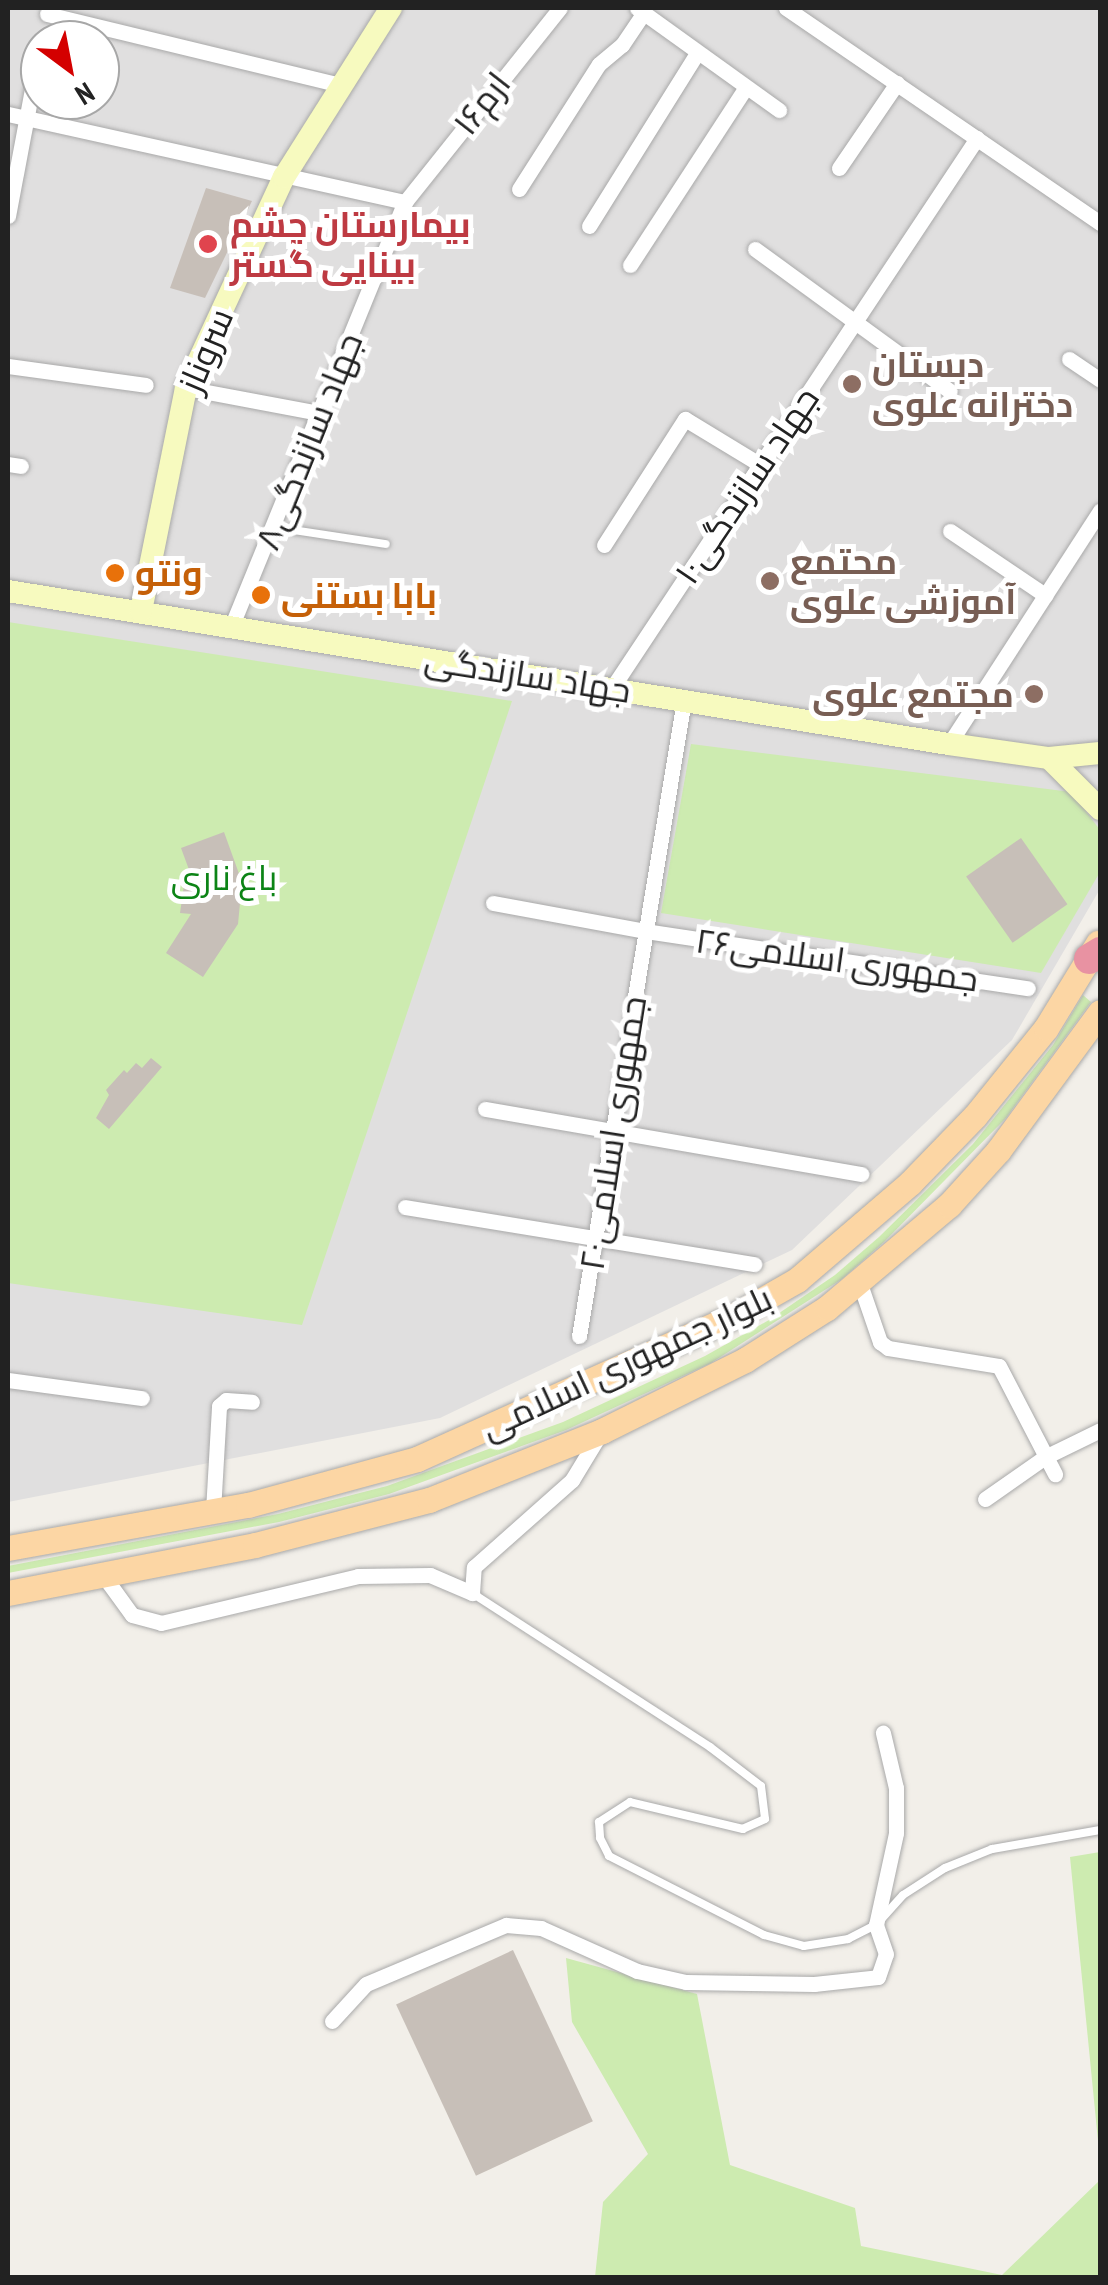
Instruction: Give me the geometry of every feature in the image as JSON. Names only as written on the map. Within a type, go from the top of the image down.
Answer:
[{"type":"main road","name":"سروناز","points":[[141,611],[186,388],[284,177],[392,8]]},
{"type":"main road","name":"جهاد سازندگی","points":[[8,591],[949,744],[1049,758],[1100,753]]},
{"type":"main road","points":[[1049,758],[1100,809]]},
{"type":"main road","name":"بلوار جمهوری اسلامی","points":[[8,1548],[213,1511],[417,1459],[732,1318],[797,1280],[904,1189],[975,1116],[1046,1028],[1097,950]]},
{"type":"main road","name":"بلوار جمهوری اسلامی","points":[[8,1593],[255,1546],[430,1500],[602,1431],[745,1360],[859,1282],[949,1205],[986,1164],[1100,1012]]},
{"type":"street","name":"ارم۱۶","points":[[405,202],[560,8]]},
{"type":"street","points":[[786,8],[1100,223]]},
{"type":"street","points":[[47,11],[341,85]]},
{"type":"street","points":[[519,189],[599,64],[622,45],[640,11],[778,110]]},
{"type":"street","points":[[589,226],[697,53]]},
{"type":"street","points":[[839,168],[897,83]]},
{"type":"street","points":[[630,266],[746,87]]},
{"type":"street","points":[[8,216],[26,120]]},
{"type":"street","points":[[35,120],[405,202]]},
{"type":"street","name":"جهاد سازندگی۱۰","points":[[612,688],[977,138]]},
{"type":"street","name":"جهاد سازندگی۸","points":[[232,625],[405,202]]},
{"type":"street","points":[[755,249],[950,391]]},
{"type":"street","points":[[1069,358],[1100,380]]},
{"type":"street","points":[[8,366],[146,385]]},
{"type":"street","points":[[186,388],[320,414]]},
{"type":"street","points":[[604,546],[685,419],[759,464]]},
{"type":"street","points":[[949,744],[1100,511]]},
{"type":"street","points":[[950,531],[1045,595]]},
{"type":"street","name":"جمهوری اسلامی۲۰","points":[[579,1336],[684,700]]},
{"type":"street","name":"جمهوری اسلامی۲۶","points":[[493,903],[645,931],[1028,988]]},
{"type":"street","points":[[485,1109],[862,1174]]},
{"type":"street","points":[[405,1207],[594,1241],[754,1264]]},
{"type":"street","points":[[859,1282],[880,1342],[888,1348],[1000,1366],[1055,1474]]},
{"type":"street","points":[[8,1380],[142,1398]]},
{"type":"street","points":[[213,1511],[219,1406],[226,1400],[252,1402]]},
{"type":"street","points":[[985,1498],[1045,1457],[1100,1430]]},
{"type":"street","points":[[103,1575],[132,1614],[161,1623],[358,1576],[400,1572],[430,1575],[472,1593],[474,1567],[572,1480],[602,1431]]},
{"type":"street","points":[[332,2022],[366,1984],[506,1925],[541,1928],[638,1971],[670,1978],[777,1984],[860,1982],[878,1977],[886,1954],[876,1925],[896,1832],[896,1788],[882,1733]]},
{"type":"lane","points":[[273,527],[386,544]]},
{"type":"lane","points":[[472,1593],[710,1747],[760,1786],[766,1800],[765,1819],[743,1830],[630,1802],[599,1822],[600,1838],[609,1856],[764,1936],[804,1946],[848,1939],[876,1925],[903,1894],[946,1868],[992,1848],[1100,1830]]},
{"type":"shaded area","points":[[8,8],[1100,8],[1100,889],[1012,1040],[792,1250],[440,1418],[8,1502]]},
{"type":"green space","name":"باغ ناری","points":[[8,622],[512,701],[302,1325],[8,1283]]},
{"type":"green space","points":[[691,744],[1071,792],[1100,830],[1100,872],[1041,973],[661,913]]},
{"type":"green space","points":[[1083,995],[1091,1002],[1006,1118],[884,1242],[842,1279],[711,1363],[566,1430],[389,1494],[279,1522],[8,1573],[8,1566],[278,1514],[387,1486],[563,1422],[705,1356],[769,1320],[835,1275],[879,1237],[973,1144],[1053,1045]]},
{"type":"green space","points":[[1100,1852],[1100,2161],[1070,1857]]},
{"type":"green space","points":[[566,1958],[697,1994],[730,2165],[855,2208],[861,2246],[1002,2275],[1100,2180],[1100,2277],[595,2277],[603,2202],[648,2154],[572,2022]]},
{"type":"building","name":"بیمارستان چشم بینایی گستر","points":[[206,188],[252,201],[205,298],[170,288]]},
{"type":"building","points":[[224,832],[242,882],[238,924],[203,977],[166,953],[191,914],[180,913],[184,885],[195,886],[181,848]]},
{"type":"building","points":[[1021,838],[1067,904],[1013,943],[966,876]]},
{"type":"building","points":[[151,1058],[162,1067],[109,1129],[96,1118],[109,1095],[106,1090],[124,1070],[127,1073],[136,1063],[142,1068]]},
{"type":"building","points":[[513,1950],[593,2121],[476,2176],[396,2005]]},
{"type":"place","name":"بیمارستان چشم بینایی گستر","points":[[208,244]]},
{"type":"place","name":"دبستان دخترانه علوی","points":[[852,384]]},
{"type":"place","name":"ونتو","points":[[115,573]]},
{"type":"place","name":"محتمع آموزشی علوی","points":[[770,581]]},
{"type":"place","name":"بابا بستنی","points":[[261,595]]},
{"type":"place","name":"مجتمع علوی","points":[[1034,694]]}]
